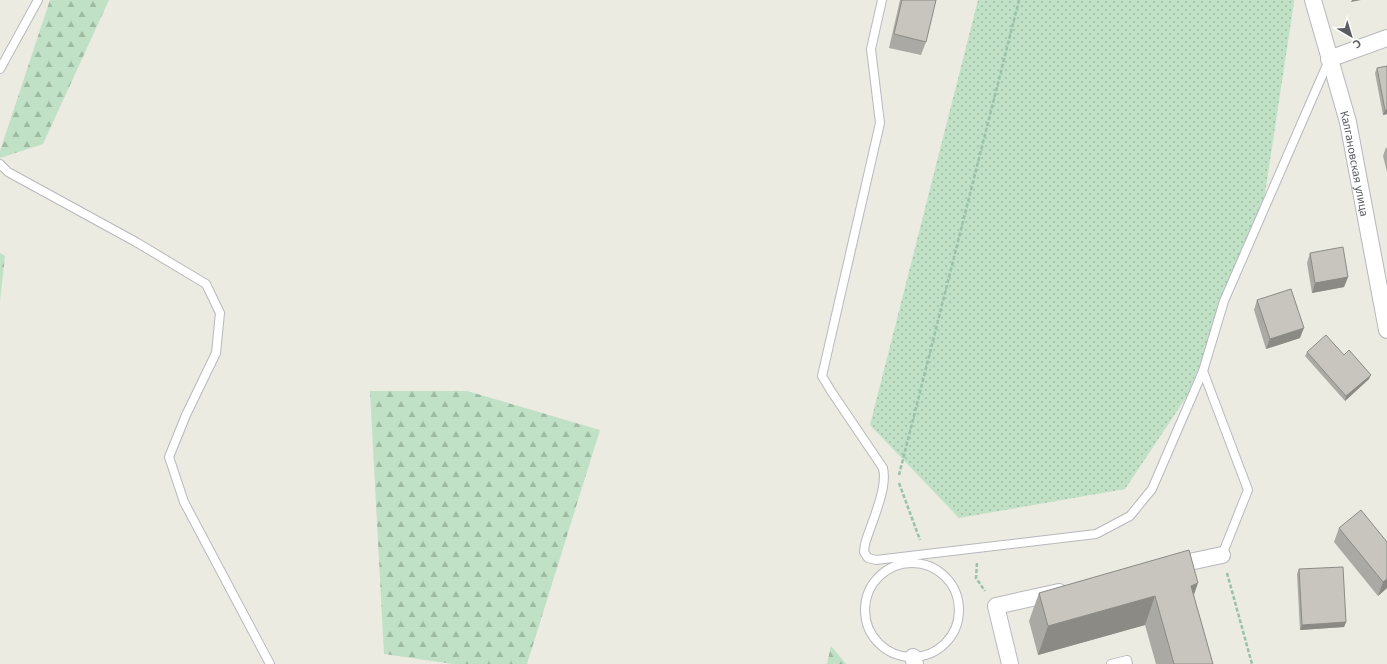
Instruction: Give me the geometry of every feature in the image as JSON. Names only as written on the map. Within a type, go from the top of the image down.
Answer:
[{"type":"street","name":"Калгановская улица","points":[[1313,0],[1348,122],[1387,330]]},
{"type":"street","points":[[1330,59],[1387,38]]},
{"type":"street","points":[[1154,570],[1222,555]]},
{"type":"street","points":[[1010,664],[996,606],[1071,589]]},
{"type":"lane","points":[[0,69],[38,0]]},
{"type":"lane","points":[[882,0],[871,49],[880,123],[822,376],[830,391],[883,468],[885,476],[883,486],[865,544],[864,552],[868,558],[876,560],[1096,534],[1130,516],[1152,489],[1203,371],[1224,301],[1330,59]]},
{"type":"lane","points":[[0,164],[8,172],[136,242],[206,284],[220,313],[216,353],[186,415],[169,457],[184,502],[270,664]]},
{"type":"lane","points":[[1203,371],[1248,490],[1222,555]]},
{"type":"lane","points":[[915,562],[931,566],[945,574],[955,588],[960,603],[959,620],[953,635],[942,647],[914,661],[885,648],[874,638],[867,625],[865,611],[867,596],[873,583],[884,572],[898,564],[915,562]]},
{"type":"lane","points":[[1111,664],[1127,660],[1128,664]]},
{"type":"path","points":[[926,554],[898,480],[1019,0]]},
{"type":"path","points":[[979,548],[976,578],[996,606]]},
{"type":"path","points":[[1222,555],[1252,664]]},
{"type":"green space","points":[[50,0],[109,0],[43,144],[0,158],[0,151]]},
{"type":"green space","points":[[978,0],[1294,0],[1294,2],[1262,213],[1187,396],[1125,489],[959,518],[870,425]]},
{"type":"green space","points":[[0,253],[5,256],[0,301]]},
{"type":"green space","points":[[370,391],[467,391],[600,430],[527,664],[453,664],[384,654]]},
{"type":"green space","points":[[831,646],[846,664],[827,664]]},
{"type":"building","points":[[902,0],[936,0],[926,42],[894,34]]},
{"type":"building","points":[[1387,66],[1387,110],[1385,110],[1377,68]]},
{"type":"building","points":[[1343,247],[1348,277],[1315,283],[1310,253]]},
{"type":"building","points":[[1291,289],[1304,328],[1270,339],[1257,300]]},
{"type":"building","points":[[1326,335],[1344,355],[1349,350],[1371,375],[1346,396],[1307,352]]},
{"type":"building","points":[[1361,510],[1387,542],[1387,579],[1383,582],[1339,528]]},
{"type":"building","points":[[1189,550],[1198,583],[1191,586],[1213,664],[1174,664],[1155,596],[1048,626],[1039,593]]},
{"type":"building","points":[[1343,567],[1346,622],[1302,625],[1299,569]]}]
